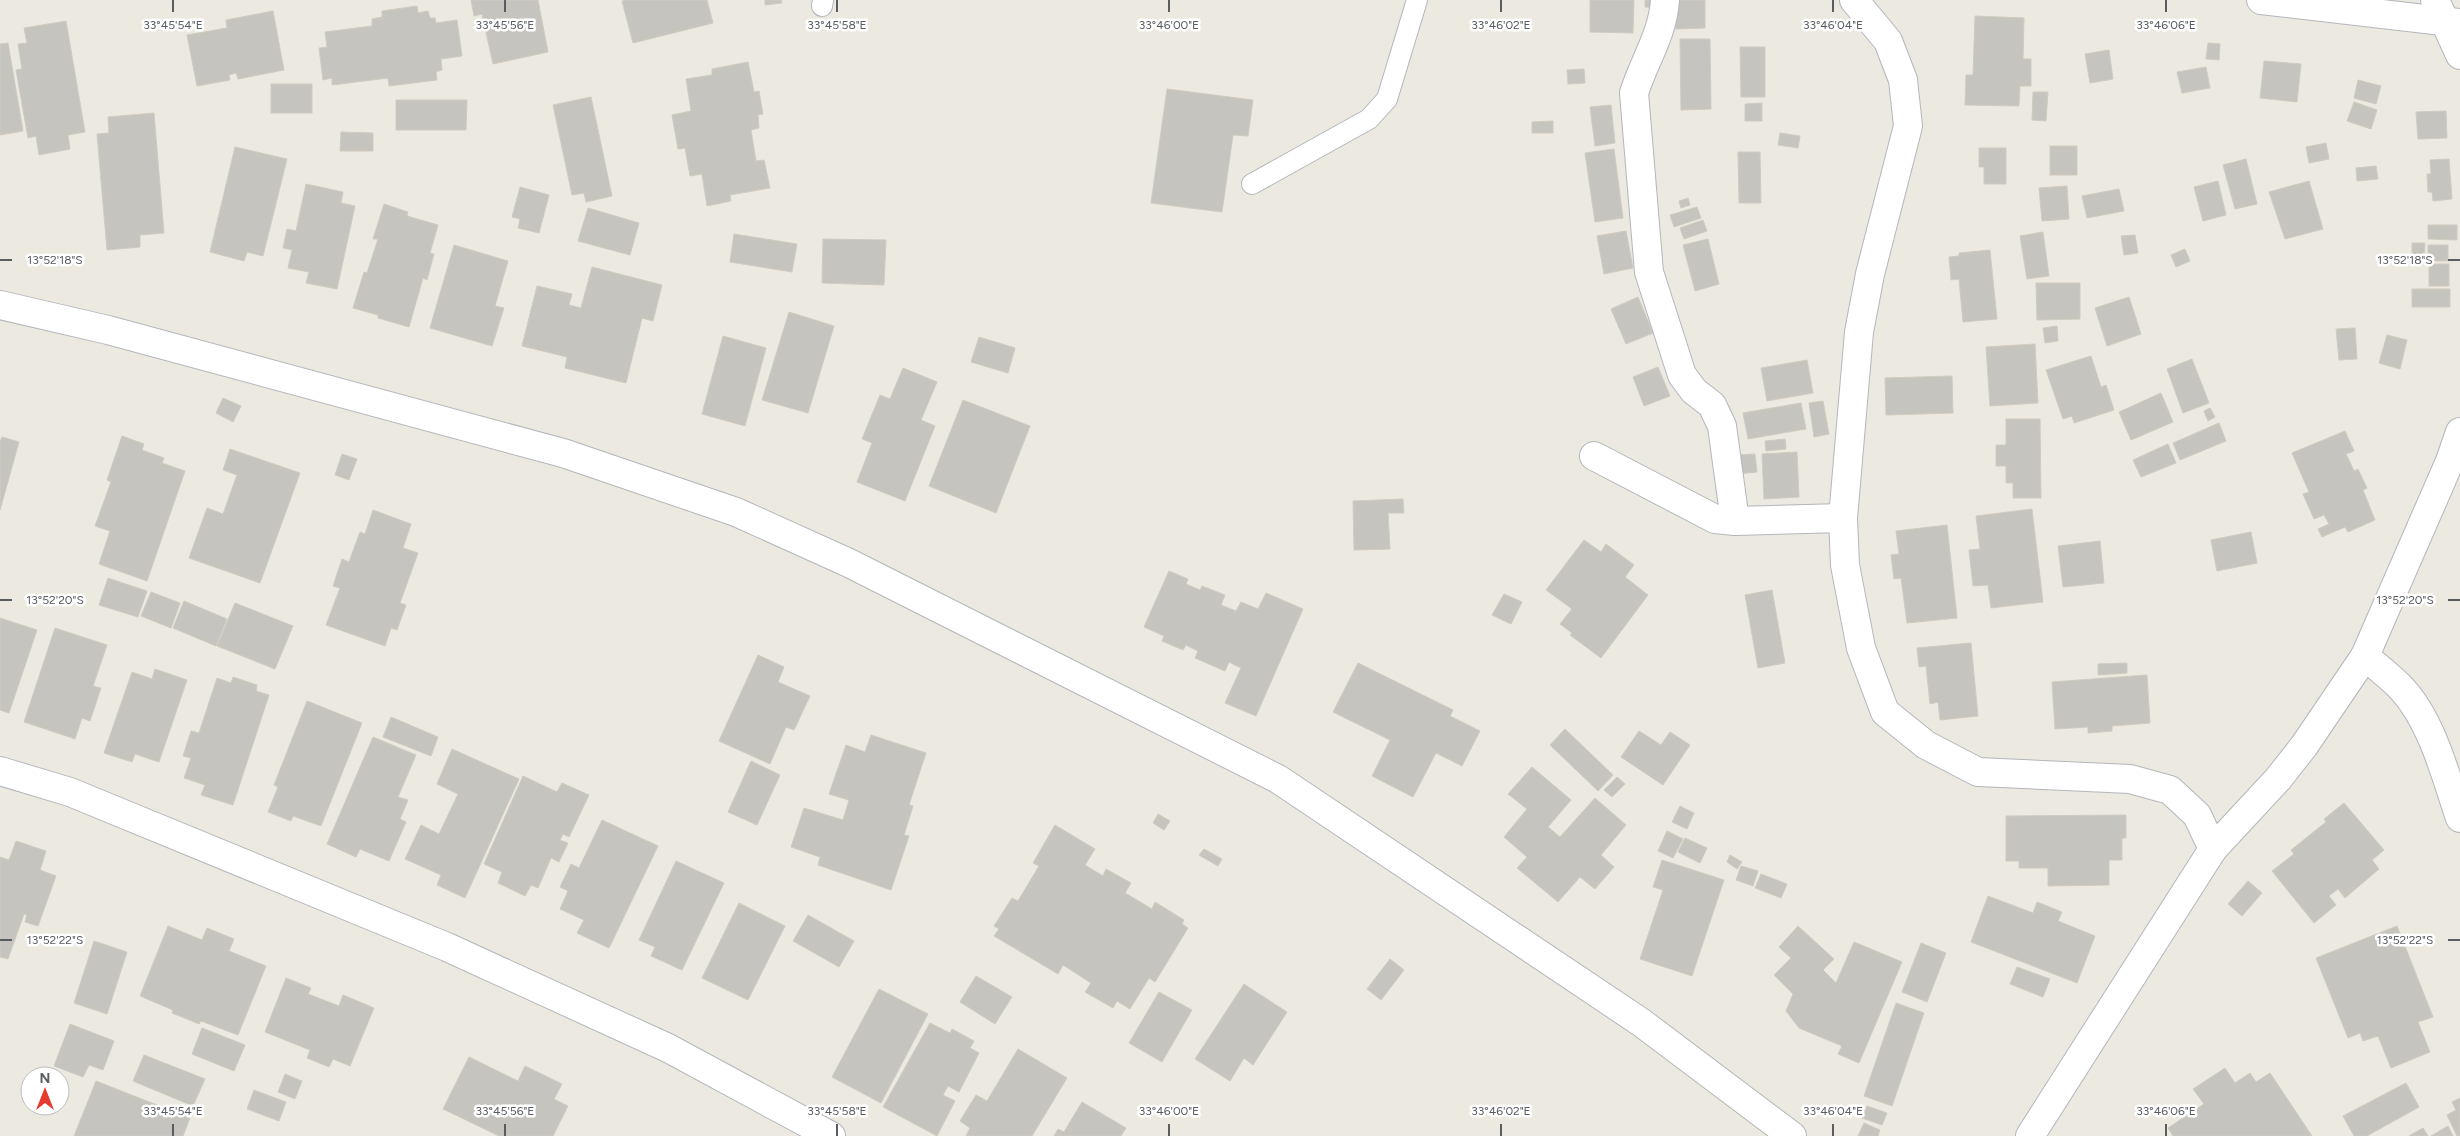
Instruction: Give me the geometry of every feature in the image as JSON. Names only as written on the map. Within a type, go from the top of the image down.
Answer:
[{"type":"street","points":[[1666,0],[1658,38],[1642,69],[1634,93],[1649,272],[1682,375],[1694,391],[1712,405],[1722,426],[1735,521]]},
{"type":"street","points":[[1854,0],[1888,41],[1903,80],[1908,126],[1870,274],[1859,332],[1843,518],[1845,565],[1860,648],[1885,712],[1926,745],[1978,772],[2130,780],[2170,790],[2197,815],[2213,849]]},
{"type":"street","points":[[2261,0],[2447,14],[2460,55]]},
{"type":"street","points":[[0,305],[108,330],[563,453],[736,512],[849,563],[1278,779],[1642,1023],[1792,1136]]},
{"type":"street","points":[[2030,1136],[2213,849],[2278,780],[2365,656],[2450,461],[2460,432]]},
{"type":"street","points":[[1594,456],[1715,519],[1735,521],[1843,518]]},
{"type":"street","points":[[2365,656],[2403,690],[2425,723],[2441,761],[2460,818]]},
{"type":"street","points":[[0,771],[70,792],[448,947],[668,1048],[831,1136]]},
{"type":"lane","points":[[1252,184],[1369,119],[1387,98],[1417,0]]},
{"type":"building","points":[[471,0],[538,0],[548,52],[493,64],[482,14],[474,16]]},
{"type":"building","points":[[707,0],[713,23],[633,43],[622,1]]},
{"type":"building","points":[[765,0],[781,0],[782,3],[765,5]]},
{"type":"building","points":[[1590,0],[1634,0],[1633,33],[1590,32]]},
{"type":"building","points":[[1645,0],[1657,0],[1657,8],[1645,7]]},
{"type":"building","points":[[1676,0],[1705,0],[1705,28],[1676,29]]},
{"type":"building","points":[[417,6],[418,13],[428,11],[430,18],[435,18],[436,23],[457,20],[462,56],[441,59],[442,70],[436,72],[437,80],[389,86],[388,78],[332,85],[332,78],[323,80],[319,48],[327,47],[325,32],[372,26],[372,19],[382,17],[382,11]]},
{"type":"building","points":[[273,11],[284,70],[238,79],[236,73],[229,75],[230,80],[197,86],[187,35],[227,28],[226,20]]},
{"type":"building","points":[[1975,16],[2024,18],[2023,59],[2031,59],[2031,86],[2020,86],[2019,106],[1965,105],[1966,75],[1973,75]]},
{"type":"building","points":[[66,21],[85,132],[68,135],[70,149],[39,155],[36,136],[28,138],[16,70],[22,69],[18,44],[27,43],[24,28]]},
{"type":"building","points":[[1680,39],[1710,39],[1711,109],[1681,110]]},
{"type":"building","points":[[8,43],[23,131],[0,135],[0,44]]},
{"type":"building","points":[[2208,43],[2220,44],[2219,60],[2206,59]]},
{"type":"building","points":[[1740,47],[1765,47],[1765,97],[1741,97]]},
{"type":"building","points":[[2109,50],[2113,79],[2090,83],[2085,54]]},
{"type":"building","points":[[2264,61],[2301,64],[2297,102],[2260,98]]},
{"type":"building","points":[[748,62],[754,92],[759,91],[763,114],[758,115],[759,128],[751,130],[756,161],[764,160],[770,188],[730,195],[731,201],[707,206],[702,174],[690,176],[685,148],[678,149],[672,115],[691,111],[686,79],[712,75],[712,69]]},
{"type":"building","points":[[2206,67],[2210,88],[2182,93],[2177,72]]},
{"type":"building","points":[[1584,69],[1585,83],[1568,84],[1567,70]]},
{"type":"building","points":[[2358,80],[2381,86],[2376,104],[2354,98]]},
{"type":"building","points":[[271,84],[312,84],[312,113],[271,113]]},
{"type":"building","points":[[1167,89],[1253,100],[1248,136],[1233,135],[1222,212],[1151,203]]},
{"type":"building","points":[[2033,92],[2048,92],[2046,121],[2032,120]]},
{"type":"building","points":[[591,97],[612,196],[586,202],[584,193],[572,195],[553,105]]},
{"type":"building","points":[[396,100],[467,100],[466,130],[396,130]]},
{"type":"building","points":[[2354,102],[2377,110],[2371,129],[2347,121]]},
{"type":"building","points":[[1762,103],[1762,121],[1745,121],[1745,104]]},
{"type":"building","points":[[1611,105],[1615,143],[1595,146],[1590,107]]},
{"type":"building","points":[[2446,111],[2447,138],[2418,139],[2416,112]]},
{"type":"building","points":[[154,113],[164,233],[140,235],[140,247],[107,250],[97,134],[109,133],[108,117]]},
{"type":"building","points":[[1553,121],[1553,133],[1532,133],[1532,122]]},
{"type":"building","points":[[341,132],[373,133],[373,151],[340,151]]},
{"type":"building","points":[[1780,133],[1800,136],[1798,148],[1778,145]]},
{"type":"building","points":[[2326,143],[2329,159],[2309,163],[2306,147]]},
{"type":"building","points":[[2050,146],[2077,146],[2077,175],[2050,175]]},
{"type":"building","points":[[235,147],[287,159],[263,256],[247,252],[244,261],[210,252]]},
{"type":"building","points":[[1979,148],[2006,148],[2006,184],[1984,184],[1984,167],[1979,167]]},
{"type":"building","points":[[1614,149],[1623,218],[1595,222],[1585,153]]},
{"type":"building","points":[[1738,152],[1760,152],[1761,203],[1739,203]]},
{"type":"building","points":[[2246,159],[2257,204],[2235,209],[2223,165]]},
{"type":"building","points":[[2449,159],[2452,199],[2433,201],[2432,192],[2428,192],[2427,174],[2431,174],[2430,160]]},
{"type":"building","points":[[2376,166],[2378,179],[2357,181],[2356,168]]},
{"type":"building","points":[[2218,181],[2226,215],[2203,221],[2194,187]]},
{"type":"building","points":[[2309,181],[2323,229],[2285,239],[2269,192]]},
{"type":"building","points":[[306,184],[343,192],[341,203],[355,206],[337,289],[306,283],[309,272],[288,268],[292,250],[283,248],[287,229],[296,231]]},
{"type":"building","points":[[2067,186],[2069,219],[2042,221],[2039,188]]},
{"type":"building","points":[[520,187],[549,195],[539,233],[518,228],[520,219],[512,217]]},
{"type":"building","points":[[2119,189],[2124,211],[2087,218],[2082,196]]},
{"type":"building","points":[[1688,198],[1690,205],[1681,208],[1679,201]]},
{"type":"building","points":[[384,204],[408,212],[407,216],[438,225],[430,253],[434,254],[427,280],[423,278],[409,327],[353,308],[364,272],[367,273],[378,239],[373,239]]},
{"type":"building","points":[[1697,207],[1701,218],[1674,227],[1670,215]]},
{"type":"building","points":[[588,208],[639,223],[630,255],[578,241]]},
{"type":"building","points":[[1703,220],[1707,231],[1684,239],[1680,228]]},
{"type":"building","points":[[2428,225],[2457,225],[2457,240],[2428,239]]},
{"type":"building","points":[[1626,231],[1633,268],[1604,274],[1597,236]]},
{"type":"building","points":[[2043,232],[2049,276],[2027,279],[2020,236]]},
{"type":"building","points":[[734,234],[797,244],[792,272],[730,262]]},
{"type":"building","points":[[2135,235],[2138,253],[2124,255],[2121,236]]},
{"type":"building","points":[[823,239],[886,240],[884,285],[822,283]]},
{"type":"building","points":[[1708,239],[1719,284],[1695,291],[1683,245]]},
{"type":"building","points":[[2412,243],[2425,243],[2424,261],[2412,261]]},
{"type":"building","points":[[454,245],[508,261],[495,306],[504,308],[492,346],[430,328]]},
{"type":"building","points":[[2428,245],[2448,245],[2448,261],[2428,261]]},
{"type":"building","points":[[2185,249],[2190,261],[2176,267],[2171,255]]},
{"type":"building","points":[[1990,250],[1997,319],[1963,322],[1959,279],[1951,280],[1949,257],[1959,256],[1959,253]]},
{"type":"building","points":[[2429,264],[2449,264],[2449,286],[2429,286]]},
{"type":"building","points":[[592,267],[662,285],[653,321],[642,318],[626,383],[565,368],[567,357],[522,346],[537,286],[572,294],[569,305],[581,308]]},
{"type":"building","points":[[2036,283],[2080,283],[2080,319],[2037,320]]},
{"type":"building","points":[[2412,289],[2450,289],[2450,307],[2412,307]]},
{"type":"building","points":[[1638,297],[1653,333],[1626,344],[1611,309]]},
{"type":"building","points":[[2129,297],[2141,334],[2107,346],[2095,308]]},
{"type":"building","points":[[789,312],[834,326],[808,413],[762,400]]},
{"type":"building","points":[[2057,326],[2058,341],[2045,343],[2043,328]]},
{"type":"building","points":[[2355,328],[2357,359],[2339,360],[2336,329]]},
{"type":"building","points":[[2387,335],[2407,340],[2400,369],[2379,363]]},
{"type":"building","points":[[723,336],[766,348],[745,426],[702,414]]},
{"type":"building","points":[[979,337],[1015,348],[1008,373],[971,362]]},
{"type":"building","points":[[2035,344],[2038,403],[1990,406],[1986,347]]},
{"type":"building","points":[[2091,356],[2101,387],[2106,385],[2114,410],[2074,423],[2072,416],[2063,419],[2046,370]]},
{"type":"building","points":[[2192,359],[2209,403],[2183,413],[2167,369]]},
{"type":"building","points":[[1807,360],[1813,393],[1767,401],[1761,368]]},
{"type":"building","points":[[1658,367],[1670,396],[1644,406],[1633,377]]},
{"type":"building","points":[[903,368],[937,382],[921,420],[935,426],[905,501],[857,482],[872,443],[862,439],[880,395],[890,399]]},
{"type":"building","points":[[1952,376],[1953,413],[1886,415],[1885,378]]},
{"type":"building","points":[[2161,393],[2173,422],[2131,440],[2119,412]]},
{"type":"building","points":[[223,398],[241,406],[233,422],[216,413]]},
{"type":"building","points":[[963,400],[1030,426],[996,513],[929,486]]},
{"type":"building","points":[[1823,401],[1829,434],[1814,437],[1809,403]]},
{"type":"building","points":[[1801,403],[1806,429],[1748,439],[1743,413]]},
{"type":"building","points":[[2210,408],[2215,417],[2208,421],[2204,411]]},
{"type":"building","points":[[2006,419],[2040,419],[2041,498],[2013,498],[2013,483],[2006,483],[2006,466],[1996,466],[1996,445],[2006,445]]},
{"type":"building","points":[[2219,423],[2226,441],[2180,460],[2173,443]]},
{"type":"building","points":[[2345,431],[2354,451],[2346,454],[2354,471],[2358,469],[2367,488],[2363,490],[2375,520],[2348,532],[2345,527],[2322,537],[2318,529],[2329,524],[2324,515],[2314,519],[2303,494],[2309,492],[2292,453]]},
{"type":"building","points":[[122,436],[144,444],[142,450],[164,458],[162,463],[185,471],[147,581],[99,564],[110,531],[95,526],[111,482],[107,480]]},
{"type":"building","points":[[2,437],[19,442],[0,510],[0,442]]},
{"type":"building","points":[[1785,439],[1786,449],[1766,451],[1765,441]]},
{"type":"building","points":[[2168,444],[2176,463],[2141,477],[2133,460]]},
{"type":"building","points":[[230,449],[300,473],[260,583],[189,558],[207,508],[223,514],[237,475],[223,470]]},
{"type":"building","points":[[1797,452],[1799,497],[1764,499],[1762,454]]},
{"type":"building","points":[[342,454],[357,459],[349,480],[335,475]]},
{"type":"building","points":[[1755,454],[1757,472],[1737,474],[1737,455]]},
{"type":"building","points":[[1403,499],[1404,513],[1388,513],[1390,549],[1354,550],[1353,501]]},
{"type":"building","points":[[2032,509],[2043,602],[1991,608],[1988,585],[1973,586],[1969,550],[1980,549],[1976,516]]},
{"type":"building","points":[[373,510],[411,524],[403,548],[418,553],[400,603],[406,605],[397,630],[391,628],[385,646],[326,625],[340,588],[333,586],[342,559],[349,562],[360,532],[365,534]]},
{"type":"building","points":[[1947,525],[1957,618],[1907,623],[1901,578],[1894,579],[1891,555],[1899,554],[1896,531]]},
{"type":"building","points":[[2251,532],[2257,563],[2217,571],[2211,540]]},
{"type":"building","points":[[1584,540],[1601,552],[1606,544],[1634,565],[1625,577],[1648,595],[1601,658],[1570,635],[1572,633],[1560,624],[1572,609],[1546,590]]},
{"type":"building","points":[[2100,541],[2104,583],[2063,587],[2058,546]]},
{"type":"building","points":[[1169,571],[1188,579],[1186,584],[1200,590],[1202,586],[1225,595],[1221,605],[1236,611],[1241,602],[1258,609],[1266,593],[1303,609],[1256,716],[1225,703],[1241,668],[1229,662],[1225,671],[1195,658],[1198,651],[1186,645],[1183,650],[1162,641],[1164,636],[1144,627]]},
{"type":"building","points":[[108,578],[147,591],[138,617],[99,605]]},
{"type":"building","points":[[1772,590],[1785,663],[1758,668],[1745,595]]},
{"type":"building","points":[[151,592],[180,603],[171,628],[141,616]]},
{"type":"building","points":[[1504,594],[1522,602],[1511,624],[1492,615]]},
{"type":"building","points":[[184,601],[227,619],[216,646],[173,628]]},
{"type":"building","points":[[235,603],[293,626],[275,669],[217,646]]},
{"type":"building","points":[[0,618],[37,630],[9,713],[0,710]]},
{"type":"building","points":[[55,628],[107,645],[93,686],[101,688],[90,721],[82,718],[75,739],[24,722]]},
{"type":"building","points":[[1971,643],[1978,716],[1940,720],[1938,702],[1930,704],[1926,666],[1919,667],[1917,648]]},
{"type":"building","points":[[758,655],[784,667],[778,682],[810,696],[794,730],[786,727],[770,764],[719,741]]},
{"type":"building","points":[[1358,663],[1453,710],[1450,716],[1480,731],[1462,766],[1436,753],[1413,797],[1372,776],[1390,740],[1333,712]]},
{"type":"building","points":[[2127,663],[2127,673],[2098,675],[2098,664]]},
{"type":"building","points":[[155,669],[187,680],[159,762],[135,754],[132,762],[104,753],[132,672],[152,679]]},
{"type":"building","points":[[2147,675],[2150,723],[2112,726],[2112,731],[2088,733],[2088,727],[2055,729],[2052,682]]},
{"type":"building","points":[[233,677],[257,685],[256,691],[269,695],[233,805],[201,795],[205,785],[184,778],[191,758],[183,756],[191,731],[199,733],[217,678],[231,683]]},
{"type":"building","points":[[307,701],[362,723],[321,826],[293,816],[291,821],[268,812],[278,787],[274,785]]},
{"type":"building","points":[[391,717],[438,737],[431,756],[383,737]]},
{"type":"building","points":[[1565,729],[1613,775],[1598,791],[1550,745]]},
{"type":"building","points":[[1639,731],[1661,745],[1670,732],[1690,745],[1663,785],[1621,757]]},
{"type":"building","points":[[871,735],[926,753],[909,805],[913,806],[904,835],[909,836],[891,890],[818,865],[820,857],[791,847],[804,808],[843,820],[849,800],[829,794],[846,745],[865,752]]},
{"type":"building","points":[[373,737],[416,755],[398,797],[408,800],[400,819],[406,822],[389,861],[360,849],[356,857],[327,844]]},
{"type":"building","points":[[452,749],[519,779],[465,898],[437,885],[441,875],[405,859],[421,825],[439,834],[458,794],[437,784]]},
{"type":"building","points":[[751,761],[780,775],[757,825],[728,812]]},
{"type":"building","points":[[1532,767],[1571,800],[1548,827],[1560,837],[1595,798],[1626,825],[1601,855],[1614,867],[1595,889],[1580,877],[1558,902],[1517,868],[1527,857],[1504,837],[1527,809],[1508,794]]},
{"type":"building","points":[[523,776],[557,792],[562,783],[589,795],[569,837],[563,834],[560,840],[568,843],[559,862],[551,858],[538,888],[531,885],[525,896],[498,883],[502,872],[484,864]]},
{"type":"building","points":[[1617,777],[1625,784],[1612,797],[1604,790]]},
{"type":"building","points":[[2344,803],[2384,850],[2372,860],[2379,869],[2345,898],[2338,889],[2329,896],[2336,905],[2314,923],[2272,871],[2294,854],[2291,850],[2326,822],[2324,819]]},
{"type":"building","points":[[1680,806],[1694,813],[1687,829],[1672,822]]},
{"type":"building","points":[[1158,814],[1170,821],[1164,830],[1153,823]]},
{"type":"building","points":[[2126,815],[2126,838],[2122,838],[2122,860],[2109,860],[2109,885],[2048,886],[2048,868],[2019,868],[2019,861],[2006,861],[2006,816]]},
{"type":"building","points":[[602,820],[658,846],[609,948],[577,933],[584,920],[560,909],[568,891],[560,887],[571,864],[579,868]]},
{"type":"building","points":[[1055,825],[1095,849],[1085,865],[1103,876],[1106,869],[1131,883],[1125,893],[1152,909],[1155,902],[1184,920],[1182,924],[1188,928],[1155,982],[1149,978],[1130,1009],[1117,1001],[1113,1008],[1085,992],[1091,983],[1063,965],[1058,974],[994,936],[999,929],[994,926],[1012,898],[1018,901],[1039,866],[1033,863]]},
{"type":"building","points":[[1667,831],[1683,839],[1673,858],[1658,851]]},
{"type":"building","points":[[1685,838],[1707,848],[1700,863],[1678,852]]},
{"type":"building","points":[[16,841],[46,851],[40,870],[56,876],[38,926],[25,922],[27,915],[24,914],[8,959],[0,957],[0,857],[9,860]]},
{"type":"building","points":[[1204,849],[1222,859],[1218,866],[1199,855]]},
{"type":"building","points":[[1730,855],[1742,862],[1737,869],[1727,862]]},
{"type":"building","points":[[1662,860],[1724,880],[1692,976],[1640,959],[1663,890],[1653,887]]},
{"type":"building","points":[[676,861],[724,883],[682,970],[651,956],[655,947],[639,940]]},
{"type":"building","points":[[1741,866],[1758,871],[1753,886],[1736,880]]},
{"type":"building","points":[[1761,874],[1787,884],[1781,898],[1755,888]]},
{"type":"building","points":[[2248,881],[2262,893],[2242,916],[2228,904]]},
{"type":"building","points":[[1988,896],[2033,913],[2037,902],[2062,912],[2058,921],[2095,936],[2077,983],[1971,942]]},
{"type":"building","points":[[739,903],[785,926],[748,1000],[702,978]]},
{"type":"building","points":[[808,915],[854,941],[839,967],[793,941]]},
{"type":"building","points":[[168,926],[202,940],[207,928],[234,939],[229,951],[266,966],[238,1035],[201,1021],[199,1024],[172,1013],[173,1010],[140,996]]},
{"type":"building","points":[[1798,926],[1834,959],[1823,970],[1836,983],[1854,942],[1902,962],[1859,1063],[1838,1054],[1842,1046],[1799,1028],[1786,1011],[1793,994],[1774,975],[1791,958],[1779,947]]},
{"type":"building","points":[[2397,926],[2433,1017],[2418,1022],[2430,1052],[2391,1068],[2378,1036],[2363,1041],[2360,1033],[2348,1038],[2316,958]]},
{"type":"building","points":[[94,941],[127,952],[107,1014],[74,1003]]},
{"type":"building","points":[[1921,943],[1946,953],[1927,1002],[1902,992]]},
{"type":"building","points":[[1390,959],[1404,970],[1381,1000],[1367,989]]},
{"type":"building","points":[[2017,967],[2050,979],[2043,997],[2010,984]]},
{"type":"building","points":[[976,976],[1012,997],[995,1024],[960,1002]]},
{"type":"building","points":[[286,978],[311,988],[308,994],[339,1006],[343,995],[374,1008],[350,1066],[333,1059],[329,1067],[307,1058],[310,1050],[265,1032]]},
{"type":"building","points":[[1244,984],[1287,1012],[1253,1065],[1244,1058],[1230,1081],[1195,1059]]},
{"type":"building","points":[[879,989],[928,1014],[881,1103],[832,1077]]},
{"type":"building","points":[[1159,992],[1192,1010],[1162,1062],[1129,1043]]},
{"type":"building","points":[[1896,1003],[1924,1013],[1892,1106],[1864,1096]]},
{"type":"building","points":[[930,1023],[950,1033],[952,1029],[974,1041],[970,1048],[979,1053],[959,1092],[948,1086],[943,1095],[955,1101],[937,1136],[883,1107]]},
{"type":"building","points":[[70,1024],[114,1041],[103,1070],[89,1065],[83,1077],[70,1072],[70,1066],[54,1066]]},
{"type":"building","points":[[202,1028],[245,1045],[234,1071],[192,1054]]},
{"type":"building","points":[[1018,1049],[1067,1078],[1032,1136],[966,1136],[970,1128],[960,1121],[976,1095],[987,1101]]},
{"type":"building","points":[[144,1055],[205,1079],[193,1106],[133,1081]]},
{"type":"building","points":[[469,1057],[518,1081],[525,1066],[562,1084],[554,1099],[568,1106],[553,1136],[499,1136],[443,1109]]},
{"type":"building","points":[[2225,1068],[2235,1083],[2250,1073],[2256,1082],[2270,1073],[2312,1136],[2173,1136],[2168,1128],[2204,1104],[2193,1089]]},
{"type":"building","points":[[285,1074],[302,1081],[295,1099],[278,1092]]},
{"type":"building","points":[[96,1081],[190,1118],[183,1136],[74,1136]]},
{"type":"building","points":[[2406,1083],[2419,1107],[2367,1136],[2354,1136],[2343,1116]]},
{"type":"building","points":[[254,1090],[286,1102],[279,1121],[247,1109]]},
{"type":"building","points":[[2460,1098],[2460,1136],[2457,1136],[2447,1115],[2456,1110],[2452,1102]]},
{"type":"building","points":[[1082,1102],[1126,1128],[1121,1136],[1054,1136],[1058,1129],[1064,1132]]},
{"type":"building","points":[[1867,1106],[1887,1113],[1882,1125],[1862,1118]]},
{"type":"building","points":[[1864,1123],[1880,1130],[1878,1136],[1858,1136]]},
{"type":"building","points":[[2448,1126],[2453,1136],[2431,1136]]},
{"type":"building","points":[[2423,1128],[2428,1136],[2409,1136]]}]
